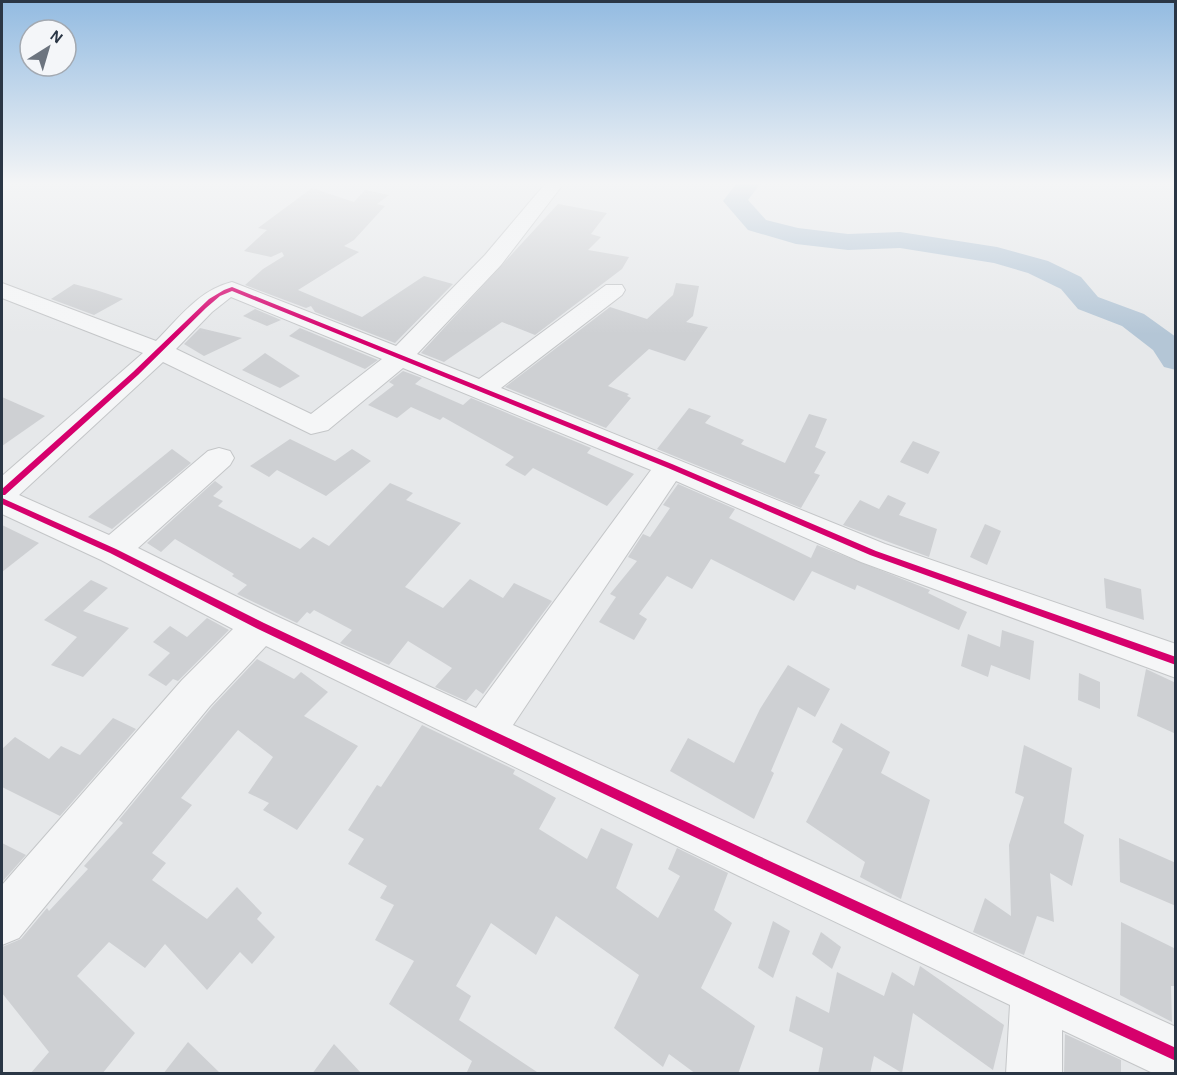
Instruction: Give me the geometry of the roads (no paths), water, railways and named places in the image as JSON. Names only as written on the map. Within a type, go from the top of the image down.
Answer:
[{"type":"street","points":[[2,290],[160,351],[311,425],[318,423],[399,358],[493,260],[514,234]]},
{"type":"street","points":[[2,494],[160,351],[201,310],[229,289],[670,466],[873,553],[1176,662]]},
{"type":"street","points":[[482,389],[614,290]]},
{"type":"street","points":[[113,551],[219,458]]},
{"type":"street","points":[[485,730],[670,466]]},
{"type":"street","points":[[2,501],[113,551],[261,626],[1037,992],[1176,1055]]},
{"type":"street","points":[[2,921],[196,693],[261,626]]},
{"type":"street","points":[[1034,1074],[1037,992]]},
{"type":"waterway","points":[[790,234],[848,242],[900,240],[997,255],[1038,267],[1071,283],[1088,303],[1133,320],[1165,344],[1176,360]]}]
